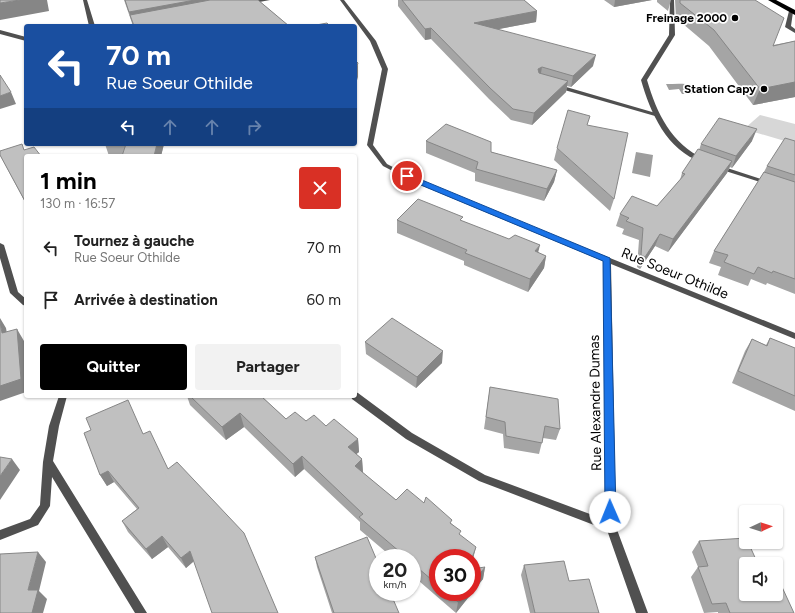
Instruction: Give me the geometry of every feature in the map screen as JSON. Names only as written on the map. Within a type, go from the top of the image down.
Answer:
[{"type":"main road","points":[[771,0],[793,12]]},
{"type":"street","points":[[85,0],[91,24]]},
{"type":"street","points":[[244,4],[268,0]]},
{"type":"street","name":"Rue Soeur Othilde","points":[[342,0],[373,41],[385,69],[370,145],[385,165],[418,182],[795,336]]},
{"type":"street","points":[[672,0],[672,35],[644,80],[647,95],[657,115],[677,144],[691,157],[705,162]]},
{"type":"street","points":[[793,12],[788,27],[795,31]]},
{"type":"street","points":[[138,24],[150,22]]},
{"type":"street","points":[[0,32],[24,38]]},
{"type":"street","points":[[548,84],[657,115]]},
{"type":"street","points":[[713,164],[775,186]]},
{"type":"street","points":[[0,245],[14,293],[24,301]]},
{"type":"street","name":"Rue Alexandre Dumas","points":[[607,260],[611,527],[642,613]]},
{"type":"street","points":[[357,397],[409,436],[482,478],[611,527]]},
{"type":"street","points":[[0,535],[34,522],[45,506],[48,462],[54,426],[62,398]]},
{"type":"street","points":[[48,462],[141,613]]},
{"type":"shaded area","points":[[666,84],[690,85],[695,87],[702,94],[682,94],[679,89],[669,90]]},
{"type":"shaded area","points":[[760,115],[795,124],[795,144],[744,129]]},
{"type":"shaded area","points":[[636,152],[653,155],[650,177],[632,173]]},
{"type":"building","points":[[0,0],[20,0],[0,3]]},
{"type":"building","points":[[125,0],[195,0],[129,12]]},
{"type":"building","points":[[210,0],[258,0],[287,24],[133,24],[130,15]]},
{"type":"building","points":[[402,0],[524,0],[537,11],[474,23],[596,55],[573,76],[542,67],[538,69],[539,73],[568,81],[534,113],[513,109],[490,88],[431,28],[425,29]]},
{"type":"building","points":[[680,0],[755,0],[784,18],[773,46],[795,41],[795,82],[760,89],[714,30],[680,3]]},
{"type":"building","points":[[0,75],[11,92],[0,96]]},
{"type":"building","points":[[568,110],[590,116],[587,125],[628,133],[614,199],[557,148]]},
{"type":"building","points":[[719,118],[757,129],[736,156],[701,144]]},
{"type":"building","points":[[446,124],[491,142],[491,152],[557,170],[547,189],[476,169],[478,162],[426,141]]},
{"type":"building","points":[[785,138],[795,141],[795,175],[767,166]]},
{"type":"building","points":[[22,144],[24,150],[34,147],[39,154],[24,154],[24,199],[0,155],[0,151]]},
{"type":"building","points":[[125,146],[156,146],[154,154],[123,154]]},
{"type":"building","points":[[698,149],[732,161],[673,239],[660,234],[645,257],[641,255],[643,228],[626,221],[629,218],[620,214],[632,196],[657,206],[685,174],[682,173]]},
{"type":"building","points":[[764,172],[795,182],[795,279],[773,271],[772,273],[758,267],[754,274],[724,262],[728,255],[714,251]]},
{"type":"building","points":[[418,199],[463,217],[460,220],[509,239],[515,235],[540,245],[535,251],[546,256],[530,279],[465,253],[467,250],[397,220]]},
{"type":"building","points":[[392,318],[443,351],[417,377],[365,342]]},
{"type":"building","points":[[0,322],[2,333],[17,329],[21,379],[0,386]]},
{"type":"building","points":[[770,338],[795,348],[795,396],[738,371],[752,339],[767,346]]},
{"type":"building","points":[[490,387],[558,399],[560,429],[545,426],[542,443],[506,436],[505,422],[486,417]]},
{"type":"building","points":[[192,398],[263,398],[286,419],[295,412],[306,421],[314,415],[326,426],[334,419],[358,439],[348,447],[362,459],[355,466],[396,500],[407,489],[424,503],[426,497],[452,520],[450,523],[461,531],[459,534],[476,547],[475,549],[429,549],[429,577],[421,571],[421,549],[396,549],[359,517],[363,514],[302,456],[293,464],[240,413],[222,427]]},
{"type":"building","points":[[128,400],[143,434],[150,431],[168,469],[177,462],[244,533],[278,613],[212,613],[190,551],[181,558],[162,536],[146,549],[122,521],[139,508],[108,471],[100,475],[84,433],[91,430],[86,418]]},
{"type":"building","points":[[0,457],[12,459],[0,476]]},
{"type":"building","points":[[367,537],[372,549],[369,549],[369,601],[394,601],[399,613],[334,613],[315,557]]},
{"type":"building","points":[[739,538],[739,549],[751,549],[755,557],[739,557],[739,601],[783,601],[783,589],[794,613],[730,613],[726,603],[712,604],[698,567],[708,566],[699,541]]},
{"type":"building","points":[[38,552],[28,590],[38,590],[32,613],[0,613],[0,554]]},
{"type":"building","points":[[564,561],[569,581],[589,579],[599,613],[535,613],[524,565]]},
{"type":"place","name":"Freinage 2000","points":[[735,18]]},
{"type":"place","name":"Station Capy","points":[[764,89]]},
{"type":"route","points":[[407,176],[418,182],[607,260],[610,512]]}]
